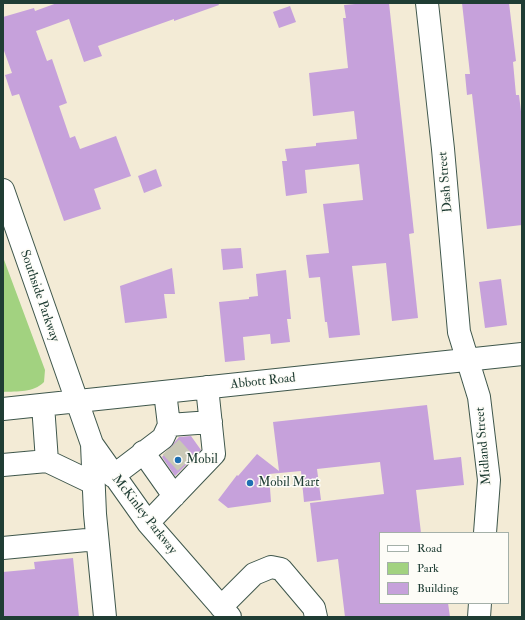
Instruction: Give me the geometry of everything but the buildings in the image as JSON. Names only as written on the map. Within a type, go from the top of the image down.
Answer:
[{"type":"street","name":"Dash Street","points":[[427,3],[443,149],[459,332],[468,360]]},
{"type":"street","name":"Southside Parkway","points":[[3,190],[76,402]]},
{"type":"street","name":"Abbott Road","points":[[3,409],[522,354]]},
{"type":"street","name":"Midland Street","points":[[468,360],[479,397],[489,480],[485,532]]},
{"type":"street","points":[[148,523],[174,496],[193,471],[214,454],[207,387]]},
{"type":"street","points":[[165,392],[168,436]]},
{"type":"street","points":[[76,402],[92,444],[103,479],[97,539],[105,617]]},
{"type":"street","points":[[43,405],[47,461]]},
{"type":"street","points":[[103,479],[168,436],[211,422]]},
{"type":"street","points":[[143,452],[174,496]]},
{"type":"street","points":[[3,465],[47,461],[103,479]]},
{"type":"street","name":"McKinley Parkway","points":[[103,479],[148,523],[226,612]]},
{"type":"street","points":[[3,548],[97,539]]},
{"type":"street","points":[[226,612],[254,574],[271,567],[281,568],[314,608],[316,617]]},
{"type":"street","points":[[479,617],[480,604]]},
{"type":"green space","points":[[3,257],[45,370],[44,382],[40,386],[25,391],[3,392]]},
{"type":"tunnel","points":[[171,447],[191,469]]},
{"type":"place","name":"Mobil","points":[[178,460]]},
{"type":"place","name":"Mobil Mart","points":[[250,483]]}]
